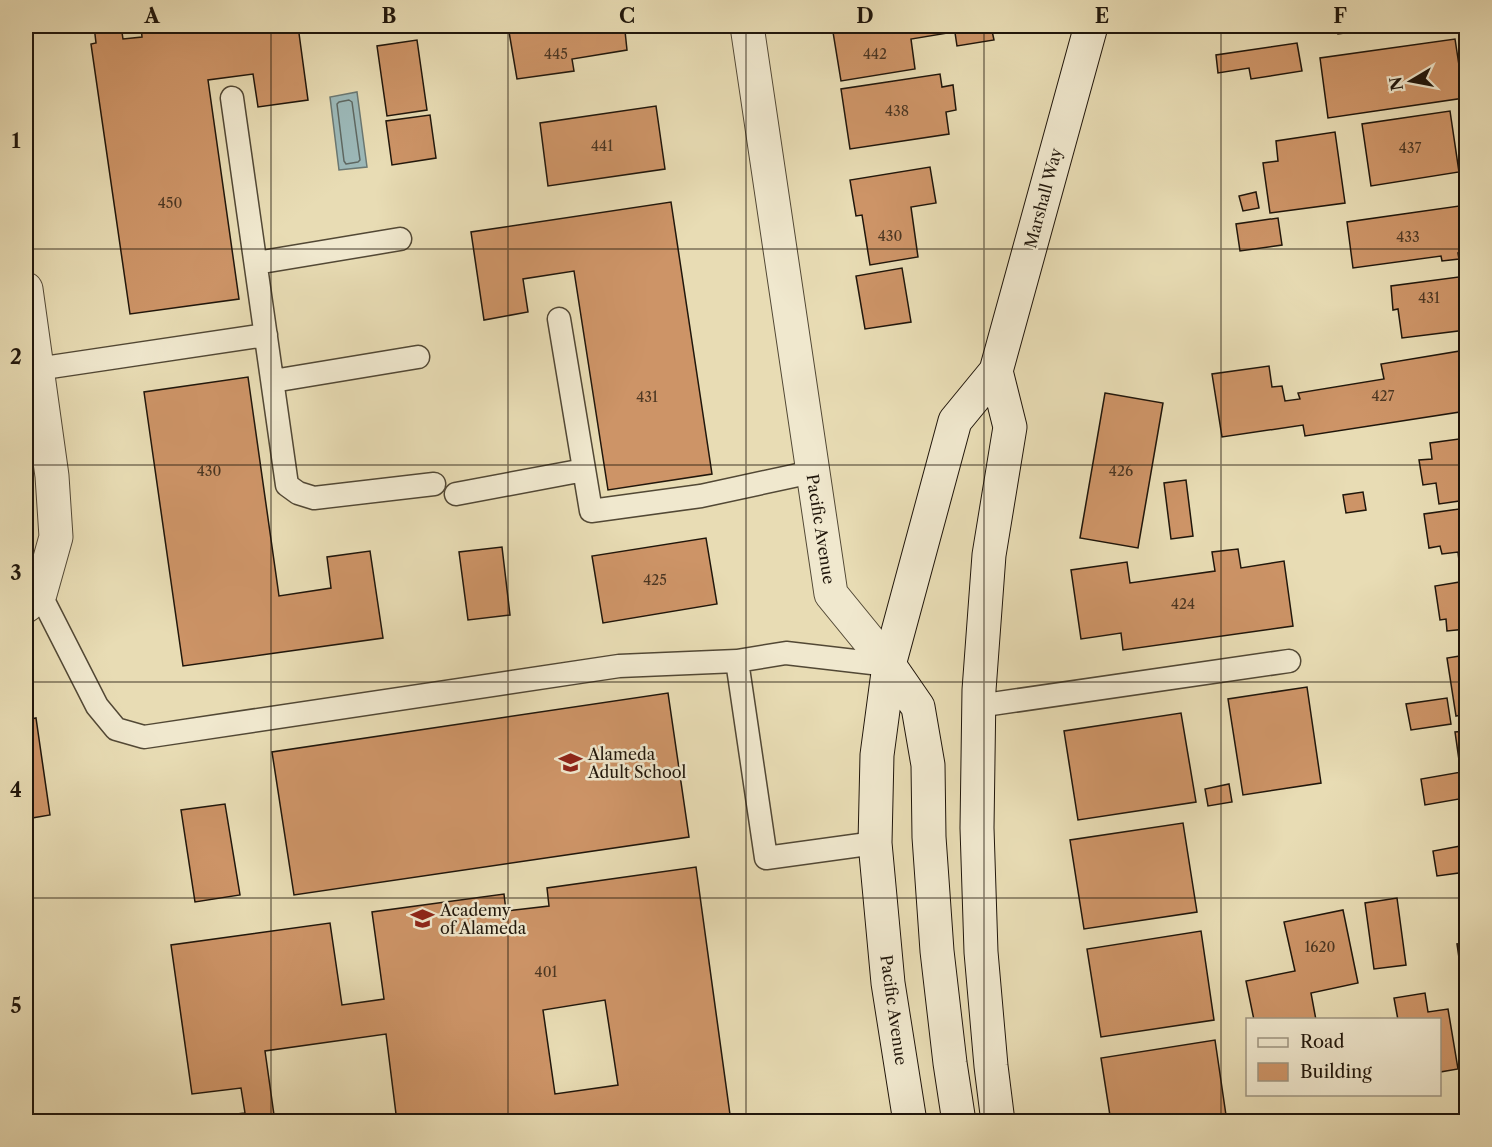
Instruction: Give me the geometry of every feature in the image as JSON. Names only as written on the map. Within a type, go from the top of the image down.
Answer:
[{"type":"street","name":"Pacific Avenue","points":[[747,26],[831,594],[889,665],[877,754],[875,843],[888,983],[910,1122]]},
{"type":"street","name":"Marshall Way","points":[[889,665],[955,421],[996,371],[1090,26]]},
{"type":"street","points":[[26,289],[52,476],[56,537],[33,600]]},
{"type":"street","name":"Marshall Way","points":[[979,698],[989,555],[1010,427],[996,371]]},
{"type":"street","points":[[889,665],[918,707],[928,765],[929,837],[937,951],[959,1122]]},
{"type":"street","points":[[979,698],[977,828],[981,952],[998,1122]]},
{"type":"lane","points":[[232,99],[288,485],[298,493],[314,498],[434,484]]},
{"type":"lane","points":[[256,263],[400,239]]},
{"type":"lane","points":[[559,319],[591,511],[701,496],[812,472]]},
{"type":"lane","points":[[37,369],[266,335]]},
{"type":"lane","points":[[273,381],[418,357]]},
{"type":"lane","points":[[456,494],[584,470]]},
{"type":"lane","points":[[33,600],[97,706],[116,729],[144,737],[619,666],[736,661],[786,653],[889,665]]},
{"type":"lane","points":[[736,661],[766,858],[875,843]]},
{"type":"lane","points":[[979,698],[1289,661]]},
{"type":"water","points":[[357,92],[367,167],[339,170],[330,97]]},
{"type":"building","points":[[94,26],[121,26],[123,39],[142,37],[141,26],[168,26],[169,33],[198,29],[197,26],[298,26],[308,100],[258,107],[253,74],[208,80],[239,299],[130,314],[91,44],[96,43]]},
{"type":"building","points":[[508,26],[641,26],[641,29],[625,31],[627,50],[572,59],[574,71],[517,79]]},
{"type":"building","points":[[832,26],[947,26],[948,33],[911,39],[915,69],[841,81]]},
{"type":"building","points":[[954,26],[991,26],[994,40],[957,46]]},
{"type":"building","points":[[1337,26],[1397,26],[1338,34]]},
{"type":"building","points":[[1455,39],[1464,98],[1328,118],[1320,58]]},
{"type":"building","points":[[417,40],[427,110],[387,116],[377,46]]},
{"type":"building","points":[[1297,43],[1302,71],[1251,79],[1249,68],[1218,73],[1216,55]]},
{"type":"building","points":[[940,74],[942,87],[953,85],[956,110],[946,112],[949,134],[850,149],[841,89]]},
{"type":"building","points":[[656,106],[665,169],[548,186],[540,123]]},
{"type":"building","points":[[1450,111],[1459,172],[1371,186],[1362,124]]},
{"type":"building","points":[[430,115],[436,158],[392,165],[386,121]]},
{"type":"building","points":[[1335,132],[1345,203],[1270,213],[1263,163],[1278,161],[1276,141]]},
{"type":"building","points":[[930,167],[936,203],[911,207],[918,257],[870,265],[862,215],[856,216],[850,180]]},
{"type":"building","points":[[1256,192],[1259,208],[1243,211],[1239,196]]},
{"type":"building","points":[[671,202],[712,474],[608,490],[574,271],[523,279],[528,312],[484,320],[471,232]]},
{"type":"building","points":[[1466,205],[1466,252],[1458,253],[1459,259],[1442,261],[1441,256],[1353,268],[1347,222]]},
{"type":"building","points":[[1278,218],[1282,245],[1240,251],[1236,224]]},
{"type":"building","points":[[902,268],[911,322],[865,329],[856,276]]},
{"type":"building","points":[[1466,276],[1466,330],[1402,338],[1398,309],[1393,310],[1391,286]]},
{"type":"building","points":[[1466,350],[1466,411],[1305,436],[1303,425],[1222,437],[1212,374],[1269,366],[1272,387],[1282,386],[1285,401],[1300,399],[1298,393],[1384,379],[1381,364]]},
{"type":"building","points":[[248,377],[279,596],[331,588],[327,557],[370,551],[383,638],[183,666],[144,392]]},
{"type":"building","points":[[1105,393],[1163,403],[1138,548],[1080,538]]},
{"type":"building","points":[[1466,438],[1466,500],[1439,504],[1436,483],[1423,485],[1419,460],[1432,459],[1430,443]]},
{"type":"building","points":[[1186,480],[1193,536],[1171,539],[1164,483]]},
{"type":"building","points":[[1363,492],[1366,510],[1346,513],[1343,495]]},
{"type":"building","points":[[1466,508],[1466,569],[1460,569],[1458,552],[1442,554],[1440,546],[1429,548],[1424,514]]},
{"type":"building","points":[[706,538],[717,604],[603,623],[592,556]]},
{"type":"building","points":[[502,547],[510,615],[468,620],[459,552]]},
{"type":"building","points":[[1238,549],[1241,568],[1284,561],[1293,626],[1123,650],[1121,633],[1081,639],[1071,570],[1127,562],[1130,583],[1215,571],[1212,552]]},
{"type":"building","points":[[1466,581],[1466,629],[1447,631],[1446,619],[1440,620],[1435,586]]},
{"type":"building","points":[[1466,655],[1466,714],[1456,716],[1447,658]]},
{"type":"building","points":[[1307,687],[1321,783],[1243,795],[1228,699]]},
{"type":"building","points":[[668,693],[689,837],[294,895],[272,752]]},
{"type":"building","points":[[1447,698],[1451,724],[1411,730],[1406,704]]},
{"type":"building","points":[[1181,713],[1196,802],[1078,820],[1064,731]]},
{"type":"building","points":[[36,718],[50,815],[26,819],[26,720]]},
{"type":"building","points":[[1466,731],[1466,787],[1463,788],[1455,732]]},
{"type":"building","points":[[1461,772],[1465,798],[1425,805],[1421,779]]},
{"type":"building","points":[[1229,784],[1232,802],[1208,806],[1205,789]]},
{"type":"building","points":[[225,804],[240,895],[195,902],[181,810]]},
{"type":"building","points":[[1183,823],[1197,912],[1084,929],[1070,840]]},
{"type":"building","points":[[1466,845],[1466,872],[1437,876],[1433,851]]},
{"type":"building","points":[[696,867],[731,1122],[397,1122],[386,1034],[265,1051],[275,1122],[196,1122],[195,1119],[245,1113],[241,1088],[192,1094],[171,945],[330,923],[342,1005],[384,999],[372,912],[504,894],[506,911],[549,906],[547,888]],"holes":[[[605,1000],[618,1085],[555,1094],[543,1010]]]},
{"type":"building","points":[[1397,898],[1406,965],[1374,969],[1365,903]]},
{"type":"building","points":[[1343,910],[1358,983],[1311,993],[1316,1018],[1254,1018],[1246,981],[1295,971],[1284,922]]},
{"type":"building","points":[[1201,931],[1214,1020],[1101,1037],[1087,949]]},
{"type":"building","points":[[1466,943],[1466,1007],[1457,944]]},
{"type":"building","points":[[1425,993],[1428,1012],[1448,1009],[1458,1069],[1441,1072],[1441,1018],[1398,1018],[1394,998]]},
{"type":"building","points":[[1215,1040],[1227,1122],[1111,1122],[1101,1058]]},
{"type":"place","name":"Alameda Adult School","points":[[570,763]]},
{"type":"place","name":"Academy of Alameda","points":[[422,919]]}]
